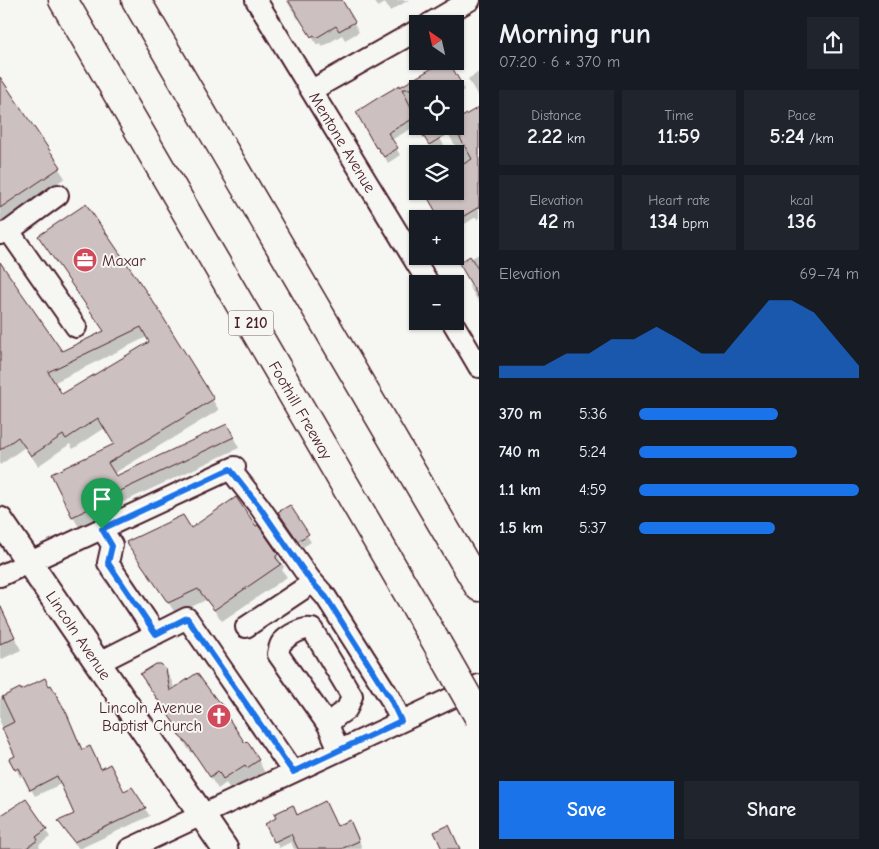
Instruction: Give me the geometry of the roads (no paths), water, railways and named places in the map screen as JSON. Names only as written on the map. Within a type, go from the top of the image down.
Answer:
[{"type":"highway","name":"Foothill Freeway","points":[[63,0],[479,717]]},
{"type":"highway","points":[[136,0],[479,586]]},
{"type":"main road","name":"Lincoln Avenue","points":[[0,520],[225,849]]},
{"type":"street","name":"Mentone Avenue","points":[[256,0],[424,275]]},
{"type":"street","points":[[444,15],[470,0]]},
{"type":"street","points":[[312,90],[409,35]]},
{"type":"street","points":[[58,195],[4,232],[76,327]]},
{"type":"street","points":[[458,330],[477,358]]},
{"type":"street","points":[[0,576],[233,468],[312,583],[326,597],[390,698],[401,721]]},
{"type":"street","points":[[102,529],[112,546],[108,563],[156,634]]},
{"type":"street","points":[[246,626],[312,583]]},
{"type":"street","points":[[98,663],[187,618],[293,772]]},
{"type":"street","points":[[129,849],[479,685]]},
{"type":"street","points":[[328,725],[339,750]]},
{"type":"place","name":"Maxar","points":[[85,260]]},
{"type":"place","name":"Lincoln Avenue Baptist Church","points":[[219,716]]}]
